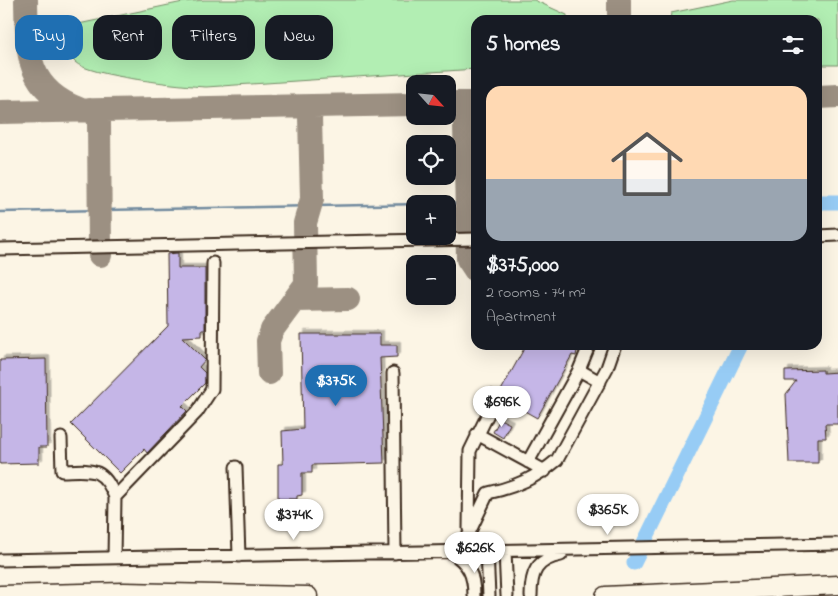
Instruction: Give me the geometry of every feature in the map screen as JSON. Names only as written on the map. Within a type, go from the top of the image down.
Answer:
[{"type":"highway","points":[[605,596],[838,585]]},
{"type":"highway","points":[[0,595],[124,592],[308,596]]},
{"type":"street","points":[[822,236],[838,236]]},
{"type":"street","points":[[0,249],[471,238]]},
{"type":"street","points":[[114,497],[197,412],[212,389],[213,263]]},
{"type":"street","points":[[528,462],[579,370],[587,350]]},
{"type":"street","points":[[469,482],[477,490],[488,493],[516,487],[545,471],[557,460],[608,368],[613,350]]},
{"type":"street","points":[[579,370],[600,382]]},
{"type":"street","points":[[393,373],[395,553]]},
{"type":"street","points":[[471,552],[469,533],[470,451],[488,414],[491,396]]},
{"type":"street","points":[[477,434],[545,471]]},
{"type":"street","points":[[61,438],[62,470],[92,470],[102,474],[110,484],[114,497],[114,558]]},
{"type":"street","points":[[236,467],[239,556]]},
{"type":"street","points":[[469,533],[488,493]]},
{"type":"street","points":[[0,560],[838,544]]},
{"type":"street","points":[[531,596],[533,574],[547,558],[589,549]]},
{"type":"street","points":[[487,551],[489,596]]},
{"type":"street","points":[[505,551],[507,596]]},
{"type":"street","points":[[451,552],[462,559],[473,575],[474,596]]},
{"type":"green space","points":[[204,0],[534,0],[567,15],[471,15],[471,69],[206,87],[116,76],[83,67],[75,62],[74,60],[83,60],[83,23],[93,21],[93,60],[162,60],[162,15],[121,15],[183,2]]},
{"type":"green space","points":[[733,0],[838,0],[838,65],[822,65],[822,15],[671,15],[671,13]]},
{"type":"building","points":[[178,253],[178,268],[205,268],[205,330],[202,330],[202,336],[182,337],[205,360],[199,367],[205,373],[205,383],[182,406],[187,411],[147,453],[144,449],[120,473],[71,424],[168,326],[167,254]]},
{"type":"building","points":[[301,334],[380,334],[380,345],[397,345],[397,357],[380,358],[384,463],[312,465],[312,473],[302,473],[302,495],[297,496],[297,499],[278,499],[278,464],[283,464],[282,431],[303,429]]},
{"type":"building","points":[[523,350],[577,350],[576,356],[572,355],[537,418],[498,396]]},
{"type":"building","points":[[46,359],[47,447],[39,447],[39,463],[0,464],[0,360]]},
{"type":"building","points":[[823,370],[823,373],[838,372],[838,424],[825,424],[826,438],[818,438],[818,463],[789,463],[786,394],[796,381],[785,381],[785,371]]},
{"type":"building","points":[[500,419],[510,424],[503,438],[493,432]]},
{"type":"waterway","points":[[822,202],[838,202]]},
{"type":"waterway","points":[[0,212],[471,203]]},
{"type":"waterway","points":[[634,563],[739,350]]},
{"type":"taxiway","points":[[26,0],[29,51],[39,79],[48,91],[61,101],[79,109]]},
{"type":"taxiway","points":[[619,0],[619,15]]},
{"type":"taxiway","points":[[822,97],[838,96]]},
{"type":"taxiway","points":[[456,103],[471,103]]},
{"type":"taxiway","points":[[0,112],[406,104]]},
{"type":"taxiway","points":[[269,373],[268,341],[272,330],[306,284],[305,223],[312,199],[310,117],[313,109],[319,106]]},
{"type":"taxiway","points":[[90,110],[96,114],[99,121],[100,255]]},
{"type":"taxiway","points":[[471,111],[465,124],[468,259],[471,264]]},
{"type":"taxiway","points":[[295,300],[348,299]]}]
